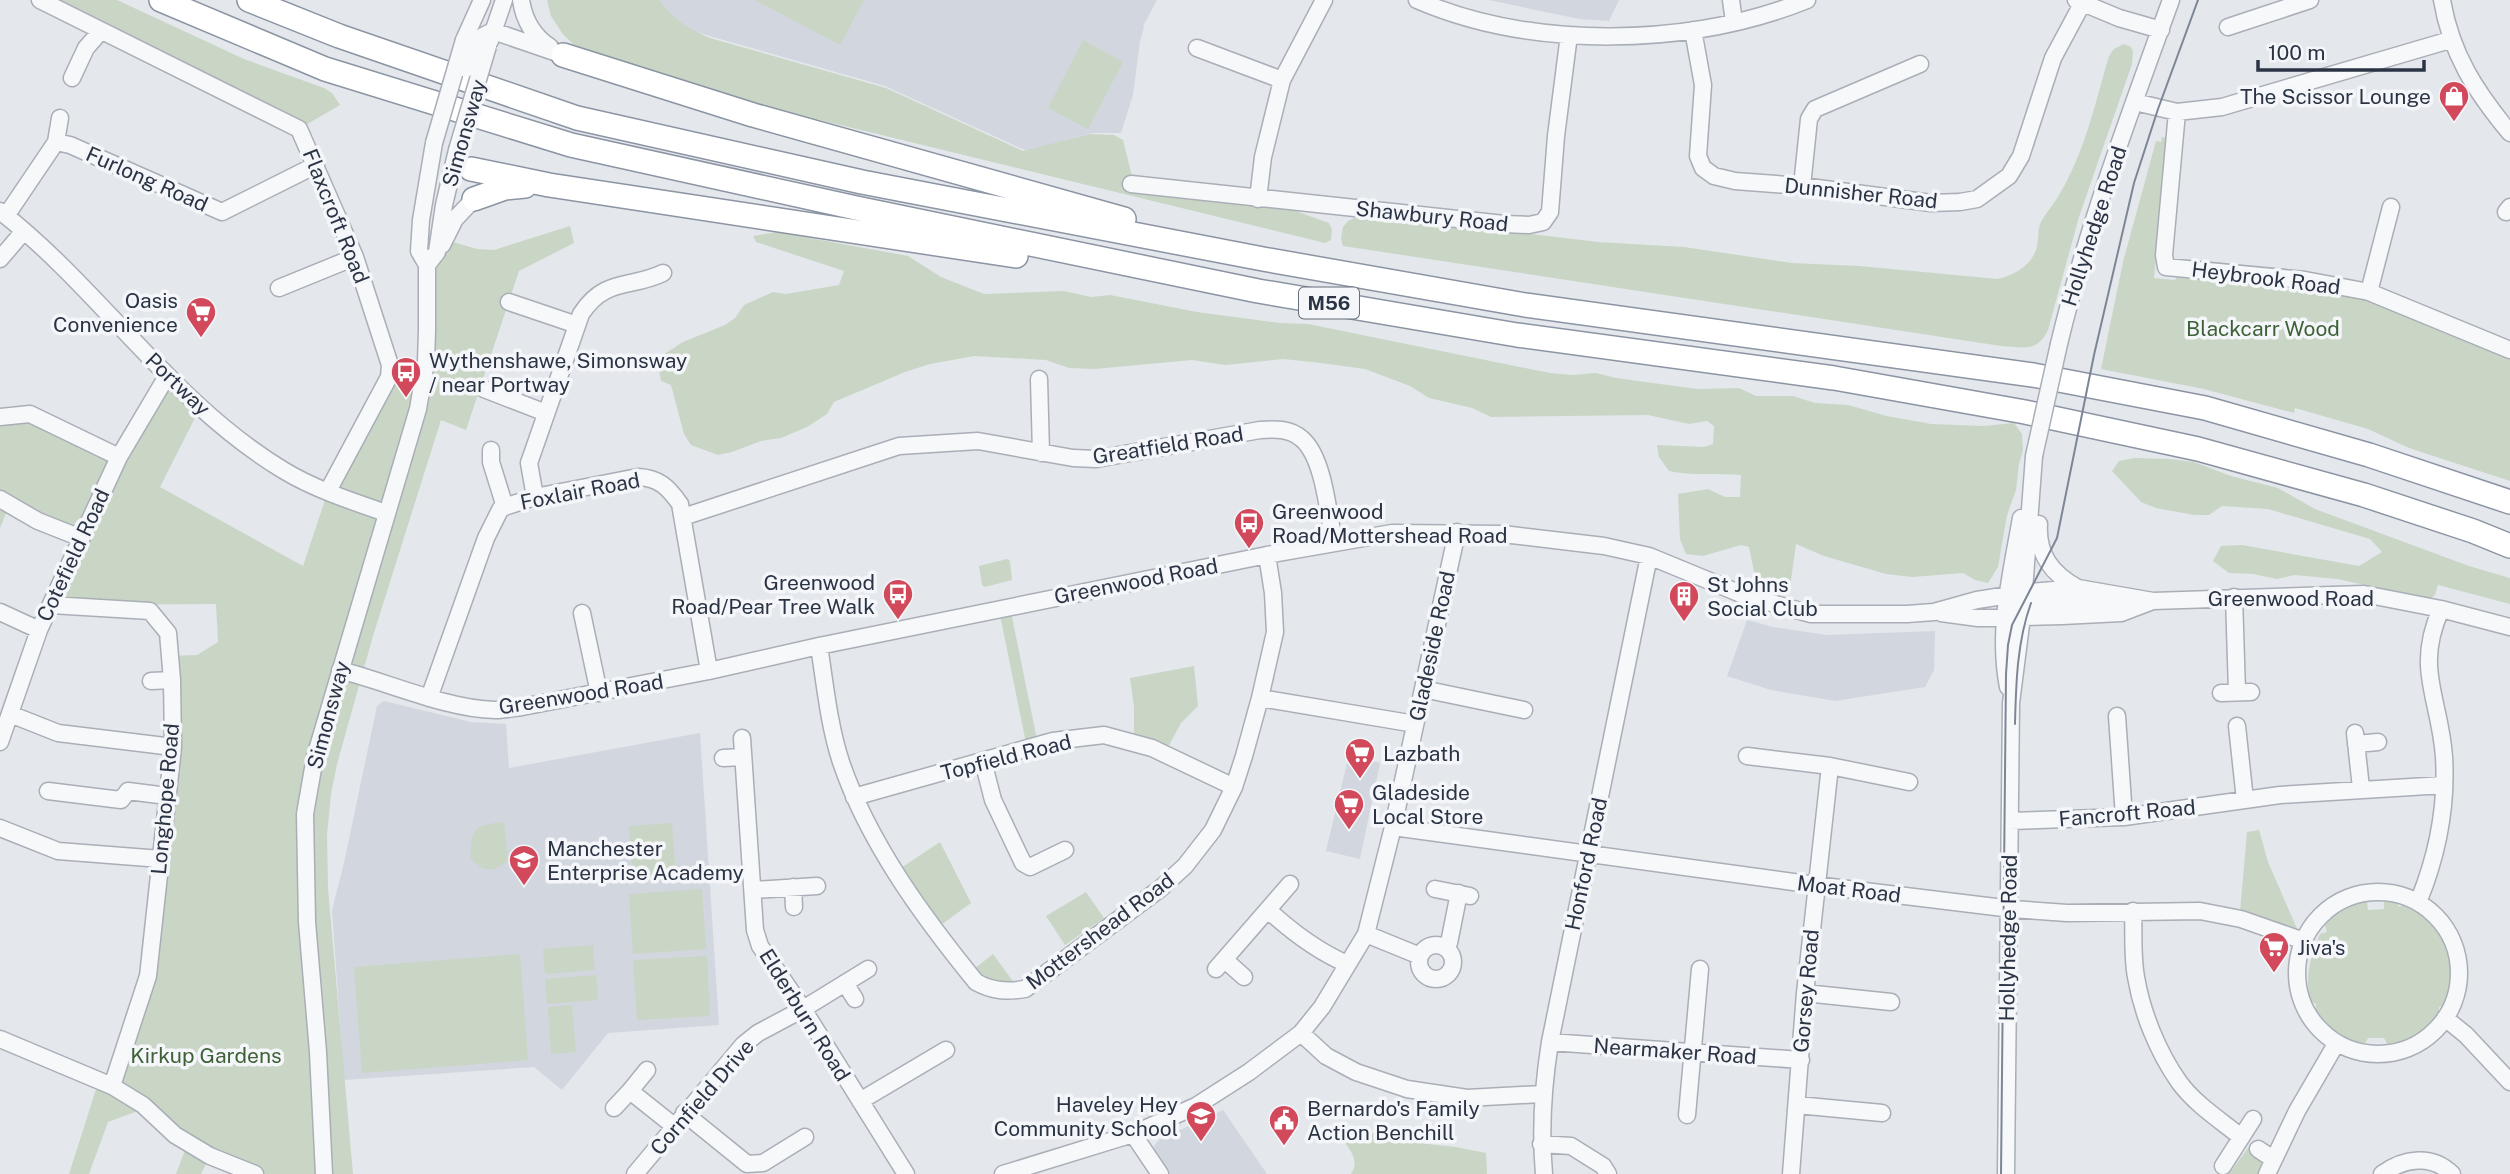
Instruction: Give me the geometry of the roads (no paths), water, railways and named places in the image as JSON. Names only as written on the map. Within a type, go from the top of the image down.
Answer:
[{"type":"highway","name":"M56","points":[[161,0],[325,69],[571,145],[856,208],[1258,291]]},
{"type":"highway","name":"M56","points":[[249,0],[338,36],[577,118],[862,182],[1263,259],[1525,305],[2033,374],[2205,408],[2369,456],[2510,503]]},
{"type":"highway","name":"M56","points":[[563,55],[753,115],[1263,259]]},
{"type":"highway","name":"M56","points":[[461,161],[549,186],[1258,291],[1517,335],[1834,378],[2025,412],[2198,449],[2364,495],[2510,546]]},
{"type":"highway","name":"M56","points":[[474,199],[505,188],[549,186]]},
{"type":"street","name":"Flaxcroft Road","points":[[40,0],[299,129],[355,257],[390,365],[389,377],[328,491]]},
{"type":"street","name":"Simonsway","points":[[324,1174],[318,1052],[307,922],[305,814],[314,757],[418,410],[432,259],[444,205],[461,161],[480,40],[482,0]]},
{"type":"street","name":"Simonsway","points":[[432,259],[419,251],[424,194],[451,86],[504,0]]},
{"type":"street","points":[[521,0],[524,14],[534,33],[563,55]]},
{"type":"street","points":[[1258,199],[1263,156],[1282,80],[1324,0]]},
{"type":"street","points":[[1417,0],[1478,21],[1514,29],[1569,35],[1632,36],[1693,30],[1734,22],[1807,0]]},
{"type":"street","points":[[1731,0],[1734,22]]},
{"type":"street","name":"Hollyhedge Road","points":[[2007,1174],[2011,703],[2035,456],[2059,344],[2080,267],[2171,0]]},
{"type":"street","points":[[2228,27],[2310,0]]},
{"type":"street","points":[[2442,0],[2450,40],[2476,88],[2510,133]]},
{"type":"street","points":[[2079,2],[2161,30]]},
{"type":"street","name":"Dunnisher Road","points":[[1693,30],[1703,85],[1698,156],[1703,168],[1714,176],[1735,181],[1802,186],[1931,203],[1977,199],[2009,176],[2021,156],[2053,58],[2079,2]]},
{"type":"street","points":[[72,78],[86,48],[100,32]]},
{"type":"street","name":"Shawbury Road","points":[[1131,184],[1504,225],[1543,222],[1550,212],[1556,136],[1569,35]]},
{"type":"street","points":[[480,40],[563,55]]},
{"type":"street","points":[[2135,102],[2176,112],[2242,103],[2450,40]]},
{"type":"street","points":[[1197,48],[1282,80]]},
{"type":"street","points":[[1802,186],[1808,119],[1815,109],[1920,64]]},
{"type":"street","name":"Heybrook Road","points":[[2176,112],[2164,255],[2166,267],[2305,280],[2370,292],[2510,350]]},
{"type":"street","points":[[3,214],[56,142],[60,117]]},
{"type":"street","name":"Furlong Road","points":[[56,142],[70,145],[222,212],[316,165]]},
{"type":"street","points":[[433,151],[461,161]]},
{"type":"street","points":[[432,259],[446,240],[455,219],[474,199]]},
{"type":"street","points":[[2370,292],[2391,206]]},
{"type":"street","name":"Portway","points":[[3,214],[90,293],[167,376],[234,437],[284,471],[386,513]]},
{"type":"street","points":[[0,259],[24,231]]},
{"type":"street","points":[[279,288],[355,257]]},
{"type":"street","points":[[535,497],[529,463],[577,325],[589,302],[604,291],[624,282],[648,280],[663,273]]},
{"type":"street","points":[[509,302],[577,325]]},
{"type":"street","name":"Cotefield Road","points":[[4,728],[39,630],[81,538],[119,457],[167,376]]},
{"type":"street","points":[[1039,379],[1041,453]]},
{"type":"street","points":[[484,389],[546,413]]},
{"type":"street","points":[[0,416],[30,414],[119,457]]},
{"type":"street","name":"Greatfield Road","points":[[683,517],[899,446],[978,442],[1073,458],[1096,459],[1278,429],[1301,438],[1318,465],[1334,542]]},
{"type":"street","points":[[491,450],[491,462],[505,507]]},
{"type":"street","points":[[2035,456],[2041,481],[2038,537],[2040,550],[2049,566],[2064,581],[2078,588]]},
{"type":"street","name":"Foxlair Road","points":[[429,698],[486,538],[501,508],[535,497],[638,477],[652,477],[667,486],[680,504],[709,671]]},
{"type":"street","points":[[0,499],[38,521],[81,538]]},
{"type":"street","name":"Greenwood Road","points":[[340,670],[429,698],[494,710],[599,693],[1267,555],[1392,533],[1457,532],[1604,545],[1649,556],[1746,596],[1811,614],[1934,612],[2019,603],[2078,588],[2153,601],[2364,594],[2441,609],[2510,627]]},
{"type":"street","name":"Gladeside Road","points":[[1003,1174],[1133,1134],[1196,1106],[1249,1072],[1301,1033],[1322,1007],[1366,934],[1393,827],[1457,532]]},
{"type":"street","name":"Mottershead Road","points":[[819,646],[840,760],[881,850],[976,982],[988,988],[1014,991],[1025,989],[1161,888],[1185,866],[1213,830],[1234,787],[1261,698],[1275,632],[1267,555]]},
{"type":"street","name":"Honford Road","points":[[1544,1174],[1541,1144],[1542,1094],[1550,1042],[1649,556]]},
{"type":"street","points":[[2234,597],[2236,692]]},
{"type":"street","points":[[2019,603],[2153,601]]},
{"type":"street","name":"Greenwood Road","points":[[1934,612],[1978,618],[2004,618],[2019,603]]},
{"type":"street","name":"Longhope Road","points":[[51,605],[150,611],[168,633],[173,747],[148,976],[112,1086]]},
{"type":"street","points":[[2419,900],[2438,844],[2444,785],[2443,743],[2427,659],[2432,629],[2441,609]]},
{"type":"street","points":[[0,612],[39,630]]},
{"type":"street","points":[[582,613],[599,693]]},
{"type":"street","name":"Hollyhedge Road","points":[[2004,618],[2004,666],[2011,703]]},
{"type":"street","points":[[151,681],[172,680]]},
{"type":"street","points":[[1423,689],[1524,710]]},
{"type":"street","points":[[1261,698],[1415,724]]},
{"type":"street","points":[[2117,716],[2124,817]]},
{"type":"street","points":[[2237,726],[2245,800]]},
{"type":"street","points":[[4,728],[173,747]]},
{"type":"street","name":"Topfield Road","points":[[855,797],[1053,741],[1104,736],[1152,748],[1234,787]]},
{"type":"street","name":"Elderburn Road","points":[[742,738],[755,930],[761,946],[906,1174]]},
{"type":"street","points":[[2361,788],[2355,739],[2378,742]]},
{"type":"street","points":[[1746,756],[1830,766],[1909,782]]},
{"type":"street","points":[[723,758],[743,757]]},
{"type":"street","points":[[982,761],[993,800],[1023,863],[1030,867],[1065,850]]},
{"type":"street","name":"Gorsey Road","points":[[1791,1174],[1815,885],[1830,766]]},
{"type":"street","name":"Fancroft Road","points":[[2010,821],[2124,817],[2245,800],[2361,788],[2444,785]]},
{"type":"street","points":[[48,792],[121,800],[128,791],[167,796]]},
{"type":"street","name":"Moat Road","points":[[1393,827],[1815,885],[2008,908],[2067,913],[2190,911],[2222,914],[2304,941]]},
{"type":"street","points":[[0,828],[58,851],[161,859]]},
{"type":"street","points":[[1244,977],[1221,965],[1290,884]]},
{"type":"street","points":[[752,890],[817,886]]},
{"type":"street","points":[[793,887],[794,907]]},
{"type":"street","points":[[1435,889],[1464,895],[1449,943],[1444,947]]},
{"type":"street","points":[[2385,892],[2419,900],[2438,916],[2453,939],[2459,965],[2457,990],[2445,1018],[2423,1041],[2410,1049],[2394,1053],[2367,1054],[2336,1044],[2314,1024],[2304,1009],[2296,974],[2304,941],[2312,926],[2324,913],[2355,895],[2385,892]]},
{"type":"street","points":[[1268,910],[1294,933],[1348,964]]},
{"type":"street","points":[[2133,911],[2136,975],[2146,1015],[2161,1050],[2180,1084],[2241,1137]]},
{"type":"street","points":[[1366,934],[1420,956]]},
{"type":"street","points":[[1429,947],[1444,947],[1452,956],[1449,973],[1439,979],[1424,974],[1419,964],[1420,956],[1429,947]]},
{"type":"street","name":"Cornfield Drive","points":[[635,1174],[743,1045],[758,1033],[868,969]]},
{"type":"street","points":[[1687,1115],[1700,969]]},
{"type":"street","points":[[845,983],[855,999]]},
{"type":"street","points":[[1805,993],[1891,1002]]},
{"type":"street","points":[[2445,1018],[2489,1058],[2510,1082]]},
{"type":"street","points":[[1301,1033],[1326,1056],[1356,1072],[1407,1089],[1467,1098],[1542,1094]]},
{"type":"street","points":[[0,1039],[112,1086],[143,1105],[174,1135],[210,1156],[255,1174]]},
{"type":"street","name":"Nearmaker Road","points":[[1550,1042],[1801,1060]]},
{"type":"street","points":[[2258,1149],[2270,1166],[2297,1111],[2336,1044]]},
{"type":"street","points":[[860,1101],[930,1069],[946,1050]]},
{"type":"street","points":[[614,1108],[647,1070]]},
{"type":"street","points":[[630,1091],[674,1126]]},
{"type":"street","points":[[1797,1105],[1882,1113]]},
{"type":"street","points":[[684,1113],[747,1164],[763,1163],[794,1153],[805,1137]]},
{"type":"street","points":[[2223,1166],[2253,1119]]},
{"type":"street","points":[[1133,1134],[1160,1174]]},
{"type":"street","points":[[1541,1144],[1572,1146],[1604,1166],[1608,1174]]},
{"type":"street","points":[[2382,1174],[2402,1162],[2428,1159],[2452,1174]]},
{"type":"tram line","points":[[2001,1174],[2008,645],[2012,625],[2057,538],[2094,355],[2134,183],[2198,0]]},
{"type":"tram line","points":[[2015,724],[2020,648],[2031,603]]},
{"type":"place","name":"The Scissor Lounge","points":[[2454,123]]},
{"type":"place","name":"Oasis Convenience","points":[[201,339]]},
{"type":"place","name":"Wythenshawe, Simonsway / near Portway","points":[[406,399]]},
{"type":"place","name":"Greenwood Road/Mottershead Road","points":[[1249,550]]},
{"type":"place","name":"Greenwood Road/Pear Tree Walk","points":[[898,621]]},
{"type":"place","name":"St Johns Social Club","points":[[1684,623]]},
{"type":"place","name":"Lazbath","points":[[1360,780]]},
{"type":"place","name":"Gladeside Local Store","points":[[1349,831]]},
{"type":"place","name":"Manchester Enterprise Academy","points":[[524,887]]},
{"type":"place","name":"Jiva's","points":[[2274,974]]},
{"type":"place","name":"Haveley Hey Community School","points":[[1201,1143]]},
{"type":"place","name":"Bernardo's Family Action Benchill","points":[[1284,1147]]},
{"type":"park label","name":"Blackcarr Wood","points":[[2263,328]]},
{"type":"park label","name":"Kirkup Gardens","points":[[206,1055]]}]
